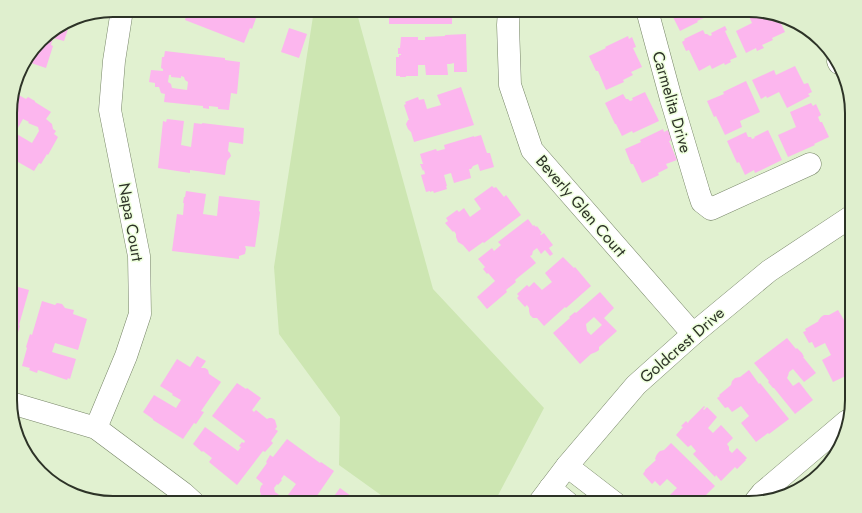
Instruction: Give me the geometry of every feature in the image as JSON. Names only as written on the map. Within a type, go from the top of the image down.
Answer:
[{"type":"street","name":"Napa Court","points":[[96,428],[126,356],[140,314],[139,256],[110,110],[114,61],[121,17]]},
{"type":"street","name":"Beverly Glen Court","points":[[509,17],[510,85],[532,150],[693,334]]},
{"type":"street","name":"Carmelita Drive","points":[[649,17],[671,99],[702,202],[711,209],[810,164]]},
{"type":"street","name":"Goldcrest Drive","points":[[544,495],[636,385],[693,334],[769,271],[845,221]]},
{"type":"street","points":[[17,405],[96,428],[186,496]]},
{"type":"street","points":[[760,495],[842,426]]},
{"type":"street","points":[[567,466],[606,496]]},
{"type":"green space","points":[[313,17],[358,17],[433,289],[544,408],[498,496],[382,496],[339,465],[340,417],[279,334],[274,267]]},
{"type":"building","points":[[186,17],[256,17],[244,43],[185,20]]},
{"type":"building","points":[[389,17],[452,17],[452,24],[389,24]]},
{"type":"building","points":[[673,17],[706,17],[697,21],[698,22],[680,31]]},
{"type":"building","points":[[749,17],[774,20],[780,22],[785,32],[762,45],[764,48],[757,51],[756,48],[746,53],[736,31],[752,23]]},
{"type":"building","points":[[725,26],[727,30],[725,31],[737,57],[730,60],[731,62],[725,65],[724,63],[712,69],[710,65],[699,71],[689,50],[686,51],[682,42],[685,40],[684,39],[703,30],[705,34],[710,36],[712,35],[711,33]]},
{"type":"building","points":[[68,28],[64,41],[53,38]]},
{"type":"building","points":[[289,28],[307,34],[299,58],[281,52]]},
{"type":"building","points":[[466,34],[467,72],[454,72],[454,63],[447,64],[448,75],[426,75],[425,65],[418,65],[418,76],[396,76],[396,57],[401,55],[398,54],[398,48],[400,48],[401,37],[418,37],[418,40],[425,40],[425,37]]},
{"type":"building","points":[[628,36],[629,39],[632,37],[636,47],[633,48],[642,67],[631,72],[633,75],[623,80],[624,82],[606,90],[598,71],[596,71],[589,56]]},
{"type":"building","points":[[53,38],[51,45],[53,46],[46,68],[31,63],[37,54]]},
{"type":"building","points":[[165,51],[225,58],[225,60],[240,62],[237,94],[231,93],[229,110],[218,109],[218,107],[209,106],[209,109],[203,108],[203,106],[164,102],[165,94],[161,93],[159,87],[155,87],[155,83],[149,82],[151,70],[163,71],[161,68],[162,57],[164,57]],"holes":[[[169,75],[171,75],[171,77],[184,77],[188,82],[187,90],[172,88],[171,84],[168,82]]]},
{"type":"building","points":[[795,66],[804,84],[808,83],[812,92],[808,94],[810,96],[787,108],[779,92],[767,98],[766,96],[761,99],[752,80],[774,70],[776,75]]},
{"type":"building","points":[[746,81],[760,112],[740,121],[742,127],[725,135],[716,116],[714,117],[707,101],[724,94],[723,92]]},
{"type":"building","points":[[461,87],[474,125],[414,142],[411,132],[406,124],[409,120],[404,105],[406,104],[405,102],[418,97],[419,100],[424,99],[427,109],[441,105],[437,95]]},
{"type":"building","points":[[645,92],[659,121],[633,133],[632,131],[622,136],[605,103],[623,94],[626,99],[630,101],[633,100],[632,98]]},
{"type":"building","points":[[19,95],[26,99],[28,97],[51,112],[46,119],[52,124],[53,129],[56,131],[54,134],[58,137],[48,155],[47,154],[41,164],[39,163],[34,171],[17,161],[17,134],[32,143],[39,131],[38,127],[23,119],[17,130]]},
{"type":"building","points":[[811,103],[813,106],[816,104],[821,115],[818,117],[829,137],[788,157],[778,135],[796,127],[790,112]]},
{"type":"building","points":[[167,119],[184,121],[181,145],[191,147],[194,123],[244,128],[243,144],[229,142],[228,151],[231,156],[227,161],[225,175],[190,170],[190,173],[158,168],[163,121],[166,122]]},
{"type":"building","points":[[663,129],[664,132],[668,130],[672,140],[669,141],[677,160],[666,164],[668,168],[658,173],[659,175],[642,183],[633,164],[631,164],[625,149],[641,142],[640,140]]},
{"type":"building","points":[[768,130],[782,160],[755,173],[754,170],[745,175],[739,162],[737,163],[727,141],[746,132],[748,137],[751,137],[752,139]]},
{"type":"building","points":[[481,135],[487,153],[490,153],[494,167],[480,171],[478,164],[473,166],[469,169],[471,178],[454,183],[451,173],[444,175],[447,189],[434,193],[433,191],[426,192],[421,175],[425,174],[420,164],[423,164],[420,154],[436,149],[437,151],[445,149],[444,145]]},
{"type":"building","points":[[492,186],[494,188],[496,187],[504,197],[506,195],[521,215],[484,243],[483,242],[469,252],[458,242],[454,231],[453,232],[445,223],[448,221],[446,218],[457,210],[459,212],[464,208],[470,217],[481,209],[474,199]]},
{"type":"building","points":[[186,191],[206,194],[203,214],[217,216],[219,196],[260,201],[255,247],[245,246],[245,254],[239,256],[239,259],[172,251],[177,214],[183,215],[183,203]]},
{"type":"building","points":[[528,219],[533,226],[537,226],[542,233],[540,234],[541,235],[544,233],[553,245],[549,248],[553,254],[550,256],[545,250],[541,254],[537,248],[533,251],[532,255],[530,256],[536,263],[515,280],[516,282],[506,290],[507,292],[487,309],[477,297],[495,281],[483,269],[485,267],[478,259],[492,248],[494,251],[501,245],[498,242]]},
{"type":"building","points":[[563,257],[574,268],[575,267],[591,286],[544,326],[537,318],[533,318],[530,315],[529,308],[527,305],[525,307],[517,298],[519,296],[517,294],[527,285],[529,287],[534,282],[542,290],[552,282],[545,273]]},
{"type":"building","points":[[17,287],[29,290],[19,325],[17,336]]},
{"type":"building","points":[[600,292],[614,308],[604,318],[617,331],[599,347],[599,350],[591,354],[580,364],[553,333],[570,318],[569,317],[575,312],[576,313]],"holes":[[[594,317],[602,325],[591,335],[587,331],[586,324]]]},
{"type":"building","points":[[42,301],[55,305],[57,303],[62,304],[65,308],[74,310],[73,314],[87,319],[78,350],[55,343],[52,352],[76,359],[70,379],[68,378],[67,380],[38,370],[37,373],[29,370],[30,368],[22,366],[30,334],[32,335]]},
{"type":"building","points":[[838,310],[845,322],[845,376],[833,382],[822,360],[831,355],[825,343],[815,348],[812,342],[809,343],[803,332],[806,331],[805,329],[819,321],[824,315],[829,315]]},
{"type":"building","points":[[787,338],[796,349],[797,348],[802,353],[803,357],[816,373],[804,382],[793,369],[789,372],[787,378],[793,386],[799,382],[813,400],[795,414],[754,363]]},
{"type":"building","points":[[197,356],[206,361],[201,368],[208,370],[209,374],[221,382],[201,411],[204,412],[196,424],[194,423],[183,439],[143,412],[154,395],[176,408],[181,400],[160,386],[177,359],[190,367]]},
{"type":"building","points":[[749,370],[789,419],[756,442],[741,423],[749,416],[741,406],[732,412],[728,407],[725,408],[717,398],[731,385],[735,378],[740,377]]},
{"type":"building","points":[[237,383],[261,398],[252,410],[254,412],[256,410],[267,419],[272,418],[275,420],[277,427],[275,429],[278,431],[271,441],[273,443],[265,452],[263,451],[237,485],[209,462],[212,458],[193,444],[205,427],[238,451],[242,442],[244,443],[245,441],[212,416]]},
{"type":"building","points":[[704,406],[704,410],[707,407],[717,417],[708,428],[713,433],[721,425],[733,438],[727,444],[729,450],[732,453],[737,448],[747,458],[737,469],[735,467],[721,481],[716,475],[715,477],[693,454],[696,451],[691,445],[688,447],[676,435],[683,427],[681,426],[686,421],[688,423]]},
{"type":"building","points":[[287,439],[320,463],[321,462],[334,471],[317,496],[287,496],[296,484],[284,475],[281,479],[282,480],[274,488],[275,492],[281,496],[260,496],[261,494],[260,489],[263,484],[256,478],[267,463],[266,462],[270,455],[273,457]]},
{"type":"building","points":[[671,443],[715,486],[705,496],[669,496],[677,488],[667,479],[660,486],[655,481],[652,484],[643,474],[645,470],[656,460],[655,459],[658,453],[664,450]]},
{"type":"building","points":[[340,488],[351,496],[334,496]]}]
